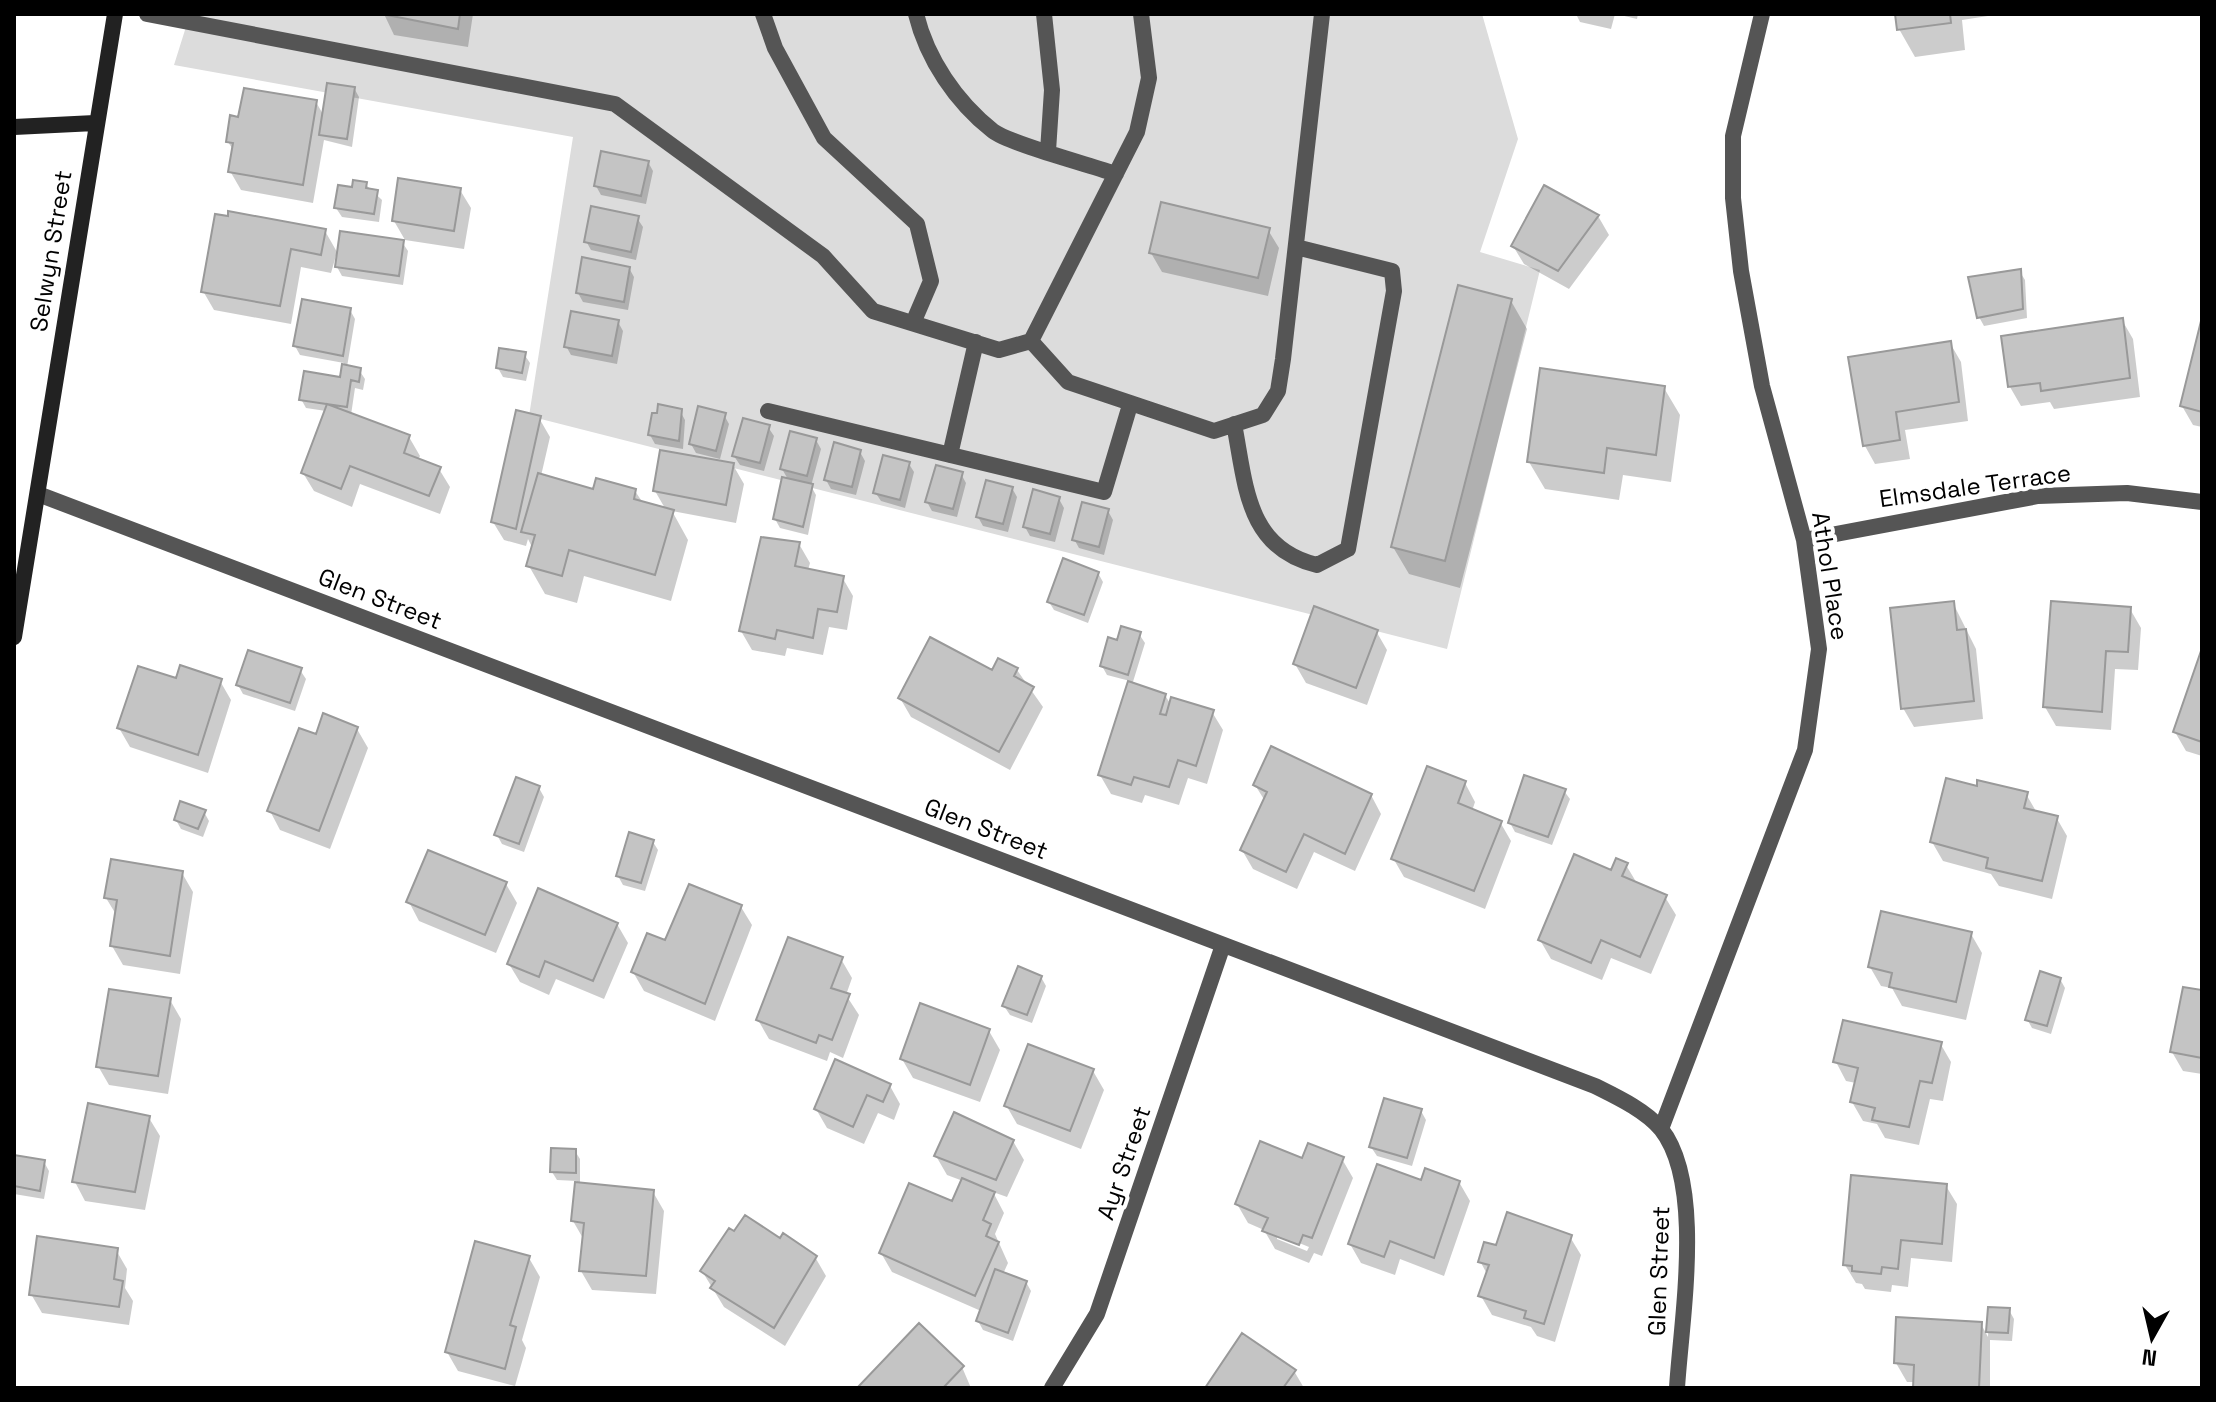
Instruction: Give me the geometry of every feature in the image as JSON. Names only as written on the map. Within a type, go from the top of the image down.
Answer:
[{"type":"street","name":"Selwyn Street","points":[[14,637],[115,14]]},
{"type":"street","points":[[147,14],[615,104],[823,256],[873,311],[999,350],[1031,341],[1137,132],[1149,78],[1141,14]]},
{"type":"street","points":[[763,14],[775,48],[824,138],[917,224],[931,281],[913,323]]},
{"type":"street","points":[[916,14],[923,40],[936,67],[995,132],[1116,174]]},
{"type":"street","points":[[1044,14],[1052,90],[1048,151]]},
{"type":"street","points":[[1031,341],[1068,382],[1130,405],[1214,431],[1263,415],[1278,391],[1322,14]]},
{"type":"street","name":"Athol Place","points":[[1661,1129],[1805,750],[1819,649],[1804,540],[1762,386],[1741,271],[1733,198],[1733,136],[1762,14]]},
{"type":"street","points":[[14,127],[95,123]]},
{"type":"street","points":[[1234,424],[1250,506],[1263,531],[1283,553],[1317,565],[1348,549],[1394,291],[1392,271],[1296,247]]},
{"type":"street","points":[[950,455],[976,342]]},
{"type":"street","points":[[768,411],[1104,492],[1130,405]]},
{"type":"street","name":"Elmsdale Terrace","points":[[1804,540],[2038,496],[2127,493],[2202,502]]},
{"type":"street","name":"Glen Street","points":[[38,494],[1595,1086],[1627,1102],[1661,1129],[1676,1158],[1686,1191],[1687,1234],[1677,1388]]},
{"type":"street","name":"Ayr Street","points":[[1052,1388],[1097,1314],[1223,945]]},
{"type":"shaded area","points":[[190,14],[1482,14],[1518,139],[1480,252],[1540,270],[1447,649],[529,416],[573,137],[174,65]]},
{"type":"building","points":[[382,14],[460,14],[458,29]]},
{"type":"building","points":[[1895,14],[1950,14],[1951,23],[1897,30]]},
{"type":"building","points":[[327,83],[355,87],[347,139],[319,135]]},
{"type":"building","points":[[244,88],[317,100],[303,185],[228,172],[233,143],[226,142],[230,115],[238,117]]},
{"type":"building","points":[[601,151],[649,161],[641,196],[594,186]]},
{"type":"building","points":[[398,178],[461,188],[454,231],[392,221]]},
{"type":"building","points":[[353,180],[367,182],[366,188],[378,190],[374,214],[334,208],[338,185],[352,187]]},
{"type":"building","points":[[1544,185],[1599,215],[1558,271],[1511,246]]},
{"type":"building","points":[[1161,202],[1270,228],[1258,278],[1149,253]]},
{"type":"building","points":[[591,206],[639,216],[631,252],[584,242]]},
{"type":"building","points":[[228,211],[326,229],[321,255],[291,249],[280,306],[201,292],[215,214],[228,216]]},
{"type":"building","points":[[340,231],[404,240],[399,276],[335,267]]},
{"type":"building","points":[[582,257],[630,267],[624,302],[576,293]]},
{"type":"building","points":[[2021,269],[2023,309],[1977,318],[1968,277]]},
{"type":"building","points":[[1458,285],[1512,299],[1445,561],[1391,547]]},
{"type":"building","points":[[302,299],[351,308],[343,356],[293,346]]},
{"type":"building","points":[[571,311],[619,320],[612,356],[564,347]]},
{"type":"building","points":[[2202,317],[2202,412],[2180,406]]},
{"type":"building","points":[[2123,318],[2130,378],[2041,391],[2040,383],[2008,387],[2001,336]]},
{"type":"building","points":[[1951,341],[1959,402],[1896,412],[1900,440],[1863,446],[1848,357]]},
{"type":"building","points":[[499,348],[526,352],[522,373],[496,368]]},
{"type":"building","points":[[342,364],[361,368],[359,382],[351,380],[347,407],[299,400],[304,371],[340,377]]},
{"type":"building","points":[[1540,368],[1665,386],[1656,455],[1607,448],[1604,473],[1527,462]]},
{"type":"building","points":[[327,404],[410,435],[404,453],[441,467],[429,496],[350,466],[341,489],[301,473]]},
{"type":"building","points":[[658,404],[682,409],[679,441],[648,435],[652,413],[657,413]]},
{"type":"building","points":[[698,406],[726,413],[716,451],[689,444]]},
{"type":"building","points":[[516,410],[541,416],[516,529],[491,522]]},
{"type":"building","points":[[743,418],[770,425],[760,463],[732,456]]},
{"type":"building","points":[[790,431],[817,438],[807,476],[780,469]]},
{"type":"building","points":[[834,442],[861,450],[852,487],[824,480]]},
{"type":"building","points":[[660,450],[734,463],[726,505],[653,491]]},
{"type":"building","points":[[883,455],[910,462],[900,500],[873,493]]},
{"type":"building","points":[[936,465],[963,472],[953,509],[925,502]]},
{"type":"building","points":[[538,473],[593,489],[596,478],[636,489],[634,499],[674,510],[655,575],[569,550],[562,576],[526,566],[535,535],[521,532]]},
{"type":"building","points":[[782,477],[813,484],[803,527],[773,519]]},
{"type":"building","points":[[986,480],[1013,487],[1003,524],[976,517]]},
{"type":"building","points":[[1033,489],[1060,497],[1050,534],[1023,527]]},
{"type":"building","points":[[1082,502],[1109,509],[1099,547],[1072,540]]},
{"type":"building","points":[[761,537],[800,542],[795,566],[844,576],[837,612],[818,609],[813,638],[777,630],[775,639],[739,631]]},
{"type":"building","points":[[1063,558],[1099,572],[1084,615],[1047,602]]},
{"type":"building","points":[[1954,601],[1957,630],[1966,629],[1974,701],[1901,709],[1890,608]]},
{"type":"building","points":[[2051,601],[2131,607],[2128,652],[2106,651],[2102,712],[2043,707]]},
{"type":"building","points":[[1314,606],[1378,630],[1356,688],[1293,664]]},
{"type":"building","points":[[1121,626],[1141,632],[1128,675],[1100,666],[1108,637],[1117,640]]},
{"type":"building","points":[[930,637],[992,670],[998,658],[1018,668],[1014,676],[1034,687],[999,752],[898,698]]},
{"type":"building","points":[[2202,648],[2202,742],[2173,732]]},
{"type":"building","points":[[248,650],[302,668],[290,703],[236,685]]},
{"type":"building","points":[[180,665],[222,679],[198,755],[117,728],[138,666],[176,678]]},
{"type":"building","points":[[1128,681],[1166,694],[1160,714],[1166,715],[1171,697],[1214,710],[1196,766],[1178,760],[1169,787],[1134,777],[1131,785],[1098,775]]},
{"type":"building","points":[[323,713],[358,727],[319,831],[267,811],[299,728],[316,734]]},
{"type":"building","points":[[1271,746],[1372,794],[1345,854],[1304,834],[1286,872],[1240,850],[1267,792],[1253,785]]},
{"type":"building","points":[[1427,766],[1466,781],[1458,803],[1502,821],[1474,891],[1391,859]]},
{"type":"building","points":[[1524,775],[1566,789],[1548,837],[1508,823]]},
{"type":"building","points":[[516,777],[540,786],[519,844],[494,835]]},
{"type":"building","points":[[1946,778],[1977,786],[1977,780],[2028,792],[2024,808],[2058,816],[2042,881],[1986,868],[1988,858],[1930,842]]},
{"type":"building","points":[[180,801],[206,810],[198,829],[174,820]]},
{"type":"building","points":[[629,832],[654,840],[641,883],[616,876]]},
{"type":"building","points":[[428,850],[507,882],[485,935],[406,902]]},
{"type":"building","points":[[1574,854],[1611,870],[1616,858],[1628,863],[1622,876],[1667,895],[1640,957],[1601,940],[1591,963],[1538,940]]},
{"type":"building","points":[[111,859],[183,871],[170,956],[110,946],[117,900],[104,898]]},
{"type":"building","points":[[689,884],[742,905],[705,1004],[631,972],[647,933],[665,940]]},
{"type":"building","points":[[538,888],[618,923],[593,981],[545,961],[539,977],[507,964]]},
{"type":"building","points":[[1881,911],[1972,932],[1956,1002],[1889,987],[1892,973],[1868,967]]},
{"type":"building","points":[[788,937],[843,957],[831,988],[850,994],[832,1040],[819,1035],[816,1043],[756,1020]]},
{"type":"building","points":[[1018,966],[1042,976],[1027,1015],[1002,1006]]},
{"type":"building","points":[[2040,971],[2061,978],[2047,1026],[2025,1020]]},
{"type":"building","points":[[2183,987],[2202,990],[2202,1058],[2170,1052]]},
{"type":"building","points":[[109,989],[171,998],[158,1076],[96,1067]]},
{"type":"building","points":[[920,1003],[990,1029],[970,1085],[900,1059]]},
{"type":"building","points":[[1843,1020],[1942,1042],[1932,1083],[1920,1081],[1909,1127],[1872,1120],[1875,1108],[1850,1102],[1858,1068],[1833,1062]]},
{"type":"building","points":[[1028,1044],[1094,1069],[1070,1131],[1004,1106]]},
{"type":"building","points":[[835,1059],[891,1084],[883,1102],[867,1095],[853,1127],[814,1109]]},
{"type":"building","points":[[1384,1098],[1422,1109],[1407,1158],[1369,1147]]},
{"type":"building","points":[[88,1103],[150,1116],[135,1192],[72,1182]]},
{"type":"building","points":[[954,1112],[1014,1140],[996,1180],[934,1156]]},
{"type":"building","points":[[1260,1141],[1302,1158],[1308,1143],[1344,1157],[1312,1238],[1303,1235],[1299,1245],[1262,1231],[1268,1218],[1235,1204]]},
{"type":"building","points":[[551,1148],[576,1149],[576,1173],[550,1172]]},
{"type":"building","points":[[14,1155],[45,1160],[40,1191],[14,1186]]},
{"type":"building","points":[[1377,1164],[1421,1180],[1425,1168],[1460,1181],[1434,1258],[1390,1241],[1384,1257],[1348,1244]]},
{"type":"building","points":[[1851,1175],[1947,1184],[1942,1244],[1901,1240],[1898,1269],[1882,1267],[1881,1274],[1852,1271],[1852,1266],[1843,1265]]},
{"type":"building","points":[[962,1178],[995,1192],[983,1220],[991,1224],[986,1236],[999,1242],[975,1296],[879,1253],[909,1183],[952,1201]]},
{"type":"building","points":[[575,1182],[654,1190],[646,1276],[579,1271],[584,1223],[571,1221]]},
{"type":"building","points":[[1507,1212],[1572,1235],[1544,1324],[1524,1318],[1526,1311],[1478,1296],[1489,1265],[1478,1262],[1484,1242],[1496,1245]]},
{"type":"building","points":[[745,1215],[780,1238],[783,1233],[817,1256],[774,1328],[710,1288],[715,1281],[700,1271],[729,1228],[734,1231]]},
{"type":"building","points":[[37,1236],[118,1248],[114,1279],[123,1281],[119,1307],[29,1295]]},
{"type":"building","points":[[475,1241],[530,1256],[510,1325],[516,1327],[505,1369],[445,1352]]},
{"type":"building","points":[[995,1269],[1027,1281],[1008,1333],[976,1321]]},
{"type":"building","points":[[1988,1307],[2010,1308],[2008,1333],[1986,1332]]},
{"type":"building","points":[[1896,1317],[1982,1322],[1979,1388],[1913,1388],[1914,1365],[1894,1363]]},
{"type":"building","points":[[919,1323],[964,1366],[943,1388],[857,1388]]},
{"type":"building","points":[[1242,1333],[1296,1370],[1283,1388],[1205,1388]]}]
